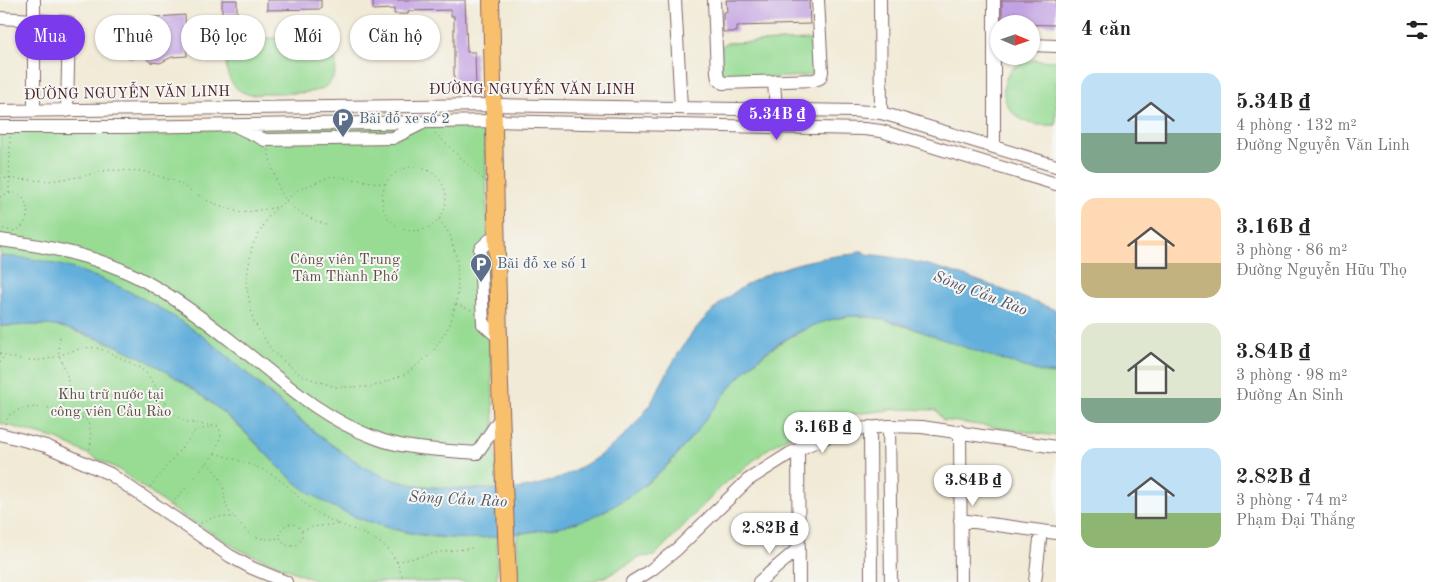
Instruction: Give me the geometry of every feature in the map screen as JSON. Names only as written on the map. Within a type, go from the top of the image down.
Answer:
[{"type":"main road","points":[[491,0],[501,417],[508,582]]},
{"type":"street","points":[[34,0],[34,15]]},
{"type":"street","points":[[676,0],[681,108]]},
{"type":"street","points":[[714,0],[718,79],[723,83],[814,80],[820,78],[822,72],[818,0]]},
{"type":"street","points":[[880,0],[880,113]]},
{"type":"street","points":[[994,0],[994,147]]},
{"type":"street","points":[[0,18],[15,19]]},
{"type":"street","points":[[1040,45],[1056,46]]},
{"type":"street","points":[[34,60],[34,111]]},
{"type":"street","points":[[67,111],[68,60]]},
{"type":"street","points":[[774,82],[776,109]]},
{"type":"street","name":"ĐƯỜNG NGUYỄN VĂN LINH","points":[[0,111],[494,104],[855,111],[880,113],[1056,166]]},
{"type":"street","name":"ĐƯỜNG NGUYỄN VĂN LINH","points":[[5,127],[494,121],[881,131],[1056,184]]},
{"type":"street","points":[[236,125],[265,140],[393,138],[424,122]]},
{"type":"street","points":[[496,234],[480,249],[482,324],[499,338]]},
{"type":"street","points":[[0,240],[68,252],[134,275],[164,293],[236,344],[298,396],[335,420],[374,438],[402,445],[477,453],[501,417]]},
{"type":"street","points":[[889,426],[891,582]]},
{"type":"street","points":[[870,427],[871,582]]},
{"type":"street","points":[[632,582],[651,576],[748,480],[789,454],[823,438],[870,427],[922,427],[960,431],[1056,447]]},
{"type":"street","points":[[960,431],[961,582]]},
{"type":"street","points":[[0,434],[46,446],[87,463],[120,480],[240,562],[286,582]]},
{"type":"street","points":[[798,450],[800,582]]},
{"type":"street","points":[[960,520],[1056,533]]},
{"type":"street","points":[[1035,582],[1041,531]]},
{"type":"street","points":[[759,582],[799,548]]},
{"type":"path","points":[[424,122],[496,192]]},
{"type":"path","points":[[5,127],[9,193]]},
{"type":"path","points":[[265,140],[275,176],[286,200],[293,208],[328,226]]},
{"type":"path","points":[[412,166],[433,172],[445,189],[445,204],[439,219],[423,230],[403,229],[394,224],[387,216],[382,205],[382,194],[385,184],[392,175],[401,169],[412,166]]},
{"type":"path","points":[[0,178],[48,181],[80,177],[109,170],[142,171],[175,181],[208,201],[241,213],[279,206]]},
{"type":"path","points":[[385,184],[332,176],[298,190],[270,214],[252,246],[246,283],[253,320],[272,351],[300,375],[335,387],[372,387],[406,374],[432,353],[450,325],[458,293],[457,260],[450,235],[439,219]]},
{"type":"path","points":[[0,197],[9,193],[20,197],[28,207],[27,218],[20,227],[15,230],[0,227]]},
{"type":"path","points":[[456,304],[482,314]]},
{"type":"path","points":[[60,337],[58,354],[67,376],[68,384],[68,394],[61,412]]},
{"type":"path","points":[[0,354],[20,359],[42,360],[83,348],[99,349],[137,366],[147,375],[174,415],[195,424],[218,426]]},
{"type":"path","points":[[0,363],[5,356]]},
{"type":"path","points":[[0,434],[10,414],[17,410],[44,407],[76,414],[87,420],[92,436],[87,463]]},
{"type":"path","points":[[165,512],[215,453],[221,435],[218,426]]},
{"type":"path","points":[[142,496],[196,430],[218,426]]},
{"type":"path","points":[[215,453],[267,471],[286,484],[305,506],[340,524],[366,534],[386,546],[396,562],[404,582]]},
{"type":"path","points":[[207,463],[220,478],[225,505],[247,533],[269,539],[281,538]]},
{"type":"path","points":[[189,528],[214,517],[234,517]]},
{"type":"path","points":[[302,531],[312,527],[340,524]]},
{"type":"path","points":[[288,525],[298,526],[302,531],[302,540],[296,545],[289,546],[281,538],[282,529],[288,525]]},
{"type":"path","points":[[396,562],[440,552],[473,548]]},
{"type":"green space","points":[[265,38],[275,38],[275,60],[335,60],[335,71],[332,79],[319,90],[302,93],[250,95],[239,90],[229,77],[226,69],[227,60],[265,60]]},
{"type":"green space","points":[[815,40],[819,67],[814,73],[806,76],[733,80],[721,75],[722,46],[726,43]]},
{"type":"green space","points":[[1040,60],[1056,61],[1056,125],[1029,123],[1015,115],[1006,103],[1004,96],[1005,81],[1011,70],[1017,66],[1040,65]]},
{"type":"green space","name":"Công viên Trung Tâm Thành Phố","points":[[485,124],[490,337],[497,489],[456,489],[405,484],[372,472],[323,439],[226,355],[187,325],[144,299],[95,277],[12,257],[0,256],[0,125]]},
{"type":"green space","points":[[852,316],[877,318],[1044,373],[1056,374],[1056,436],[943,420],[936,410],[898,409],[845,415],[842,422],[805,427],[769,448],[723,485],[654,556],[640,557],[609,575],[591,582],[519,582],[517,534],[554,528],[582,520],[612,507],[633,494],[669,464],[733,384],[775,346],[822,321]]},
{"type":"green space","name":"Khu trữ nước tại công viên Cầu Rào","points":[[43,325],[62,327],[138,355],[180,380],[215,406],[297,483],[318,498],[366,521],[418,535],[445,538],[497,536],[497,582],[319,582],[240,550],[178,513],[118,469],[57,439],[0,423],[0,326]]},
{"type":"water","name":"Sông Cầu Rào","points":[[858,251],[939,268],[1056,310],[1056,374],[1027,368],[889,321],[862,316],[832,319],[796,334],[760,357],[735,382],[669,463],[643,486],[622,501],[590,518],[571,524],[483,538],[452,538],[410,533],[369,522],[350,514],[312,495],[280,469],[239,426],[219,409],[178,379],[133,353],[86,334],[61,327],[38,325],[0,326],[0,256],[49,262],[73,269],[97,277],[143,298],[196,331],[305,424],[371,470],[399,481],[425,486],[452,489],[511,490],[534,486],[571,472],[606,451],[621,438],[647,409],[676,357],[699,325],[727,298],[761,277],[779,270],[817,259],[856,254]]},
{"type":"building","points":[[222,0],[237,0],[237,13],[222,13]]},
{"type":"building","points":[[267,0],[321,0],[321,9],[267,10]]},
{"type":"building","points":[[373,0],[465,0],[467,52],[475,52],[476,89],[456,90],[456,86],[454,86],[454,16],[451,16],[451,10],[408,11],[408,14],[394,14],[394,9],[373,10]]},
{"type":"building","points":[[726,0],[809,0],[810,24],[737,26],[737,32],[723,32],[723,12],[727,12]]},
{"type":"building","points":[[1002,0],[1056,0],[1056,25],[1040,25],[1040,15],[1002,15]]},
{"type":"building","points":[[181,15],[181,56],[171,58],[171,16]]},
{"type":"building","points":[[148,60],[166,60],[160,63]]},
{"type":"place","name":"Bãi đỗ xe số 2","points":[[343,138]]},
{"type":"place","name":"Bãi đỗ xe số 1","points":[[481,283]]}]
